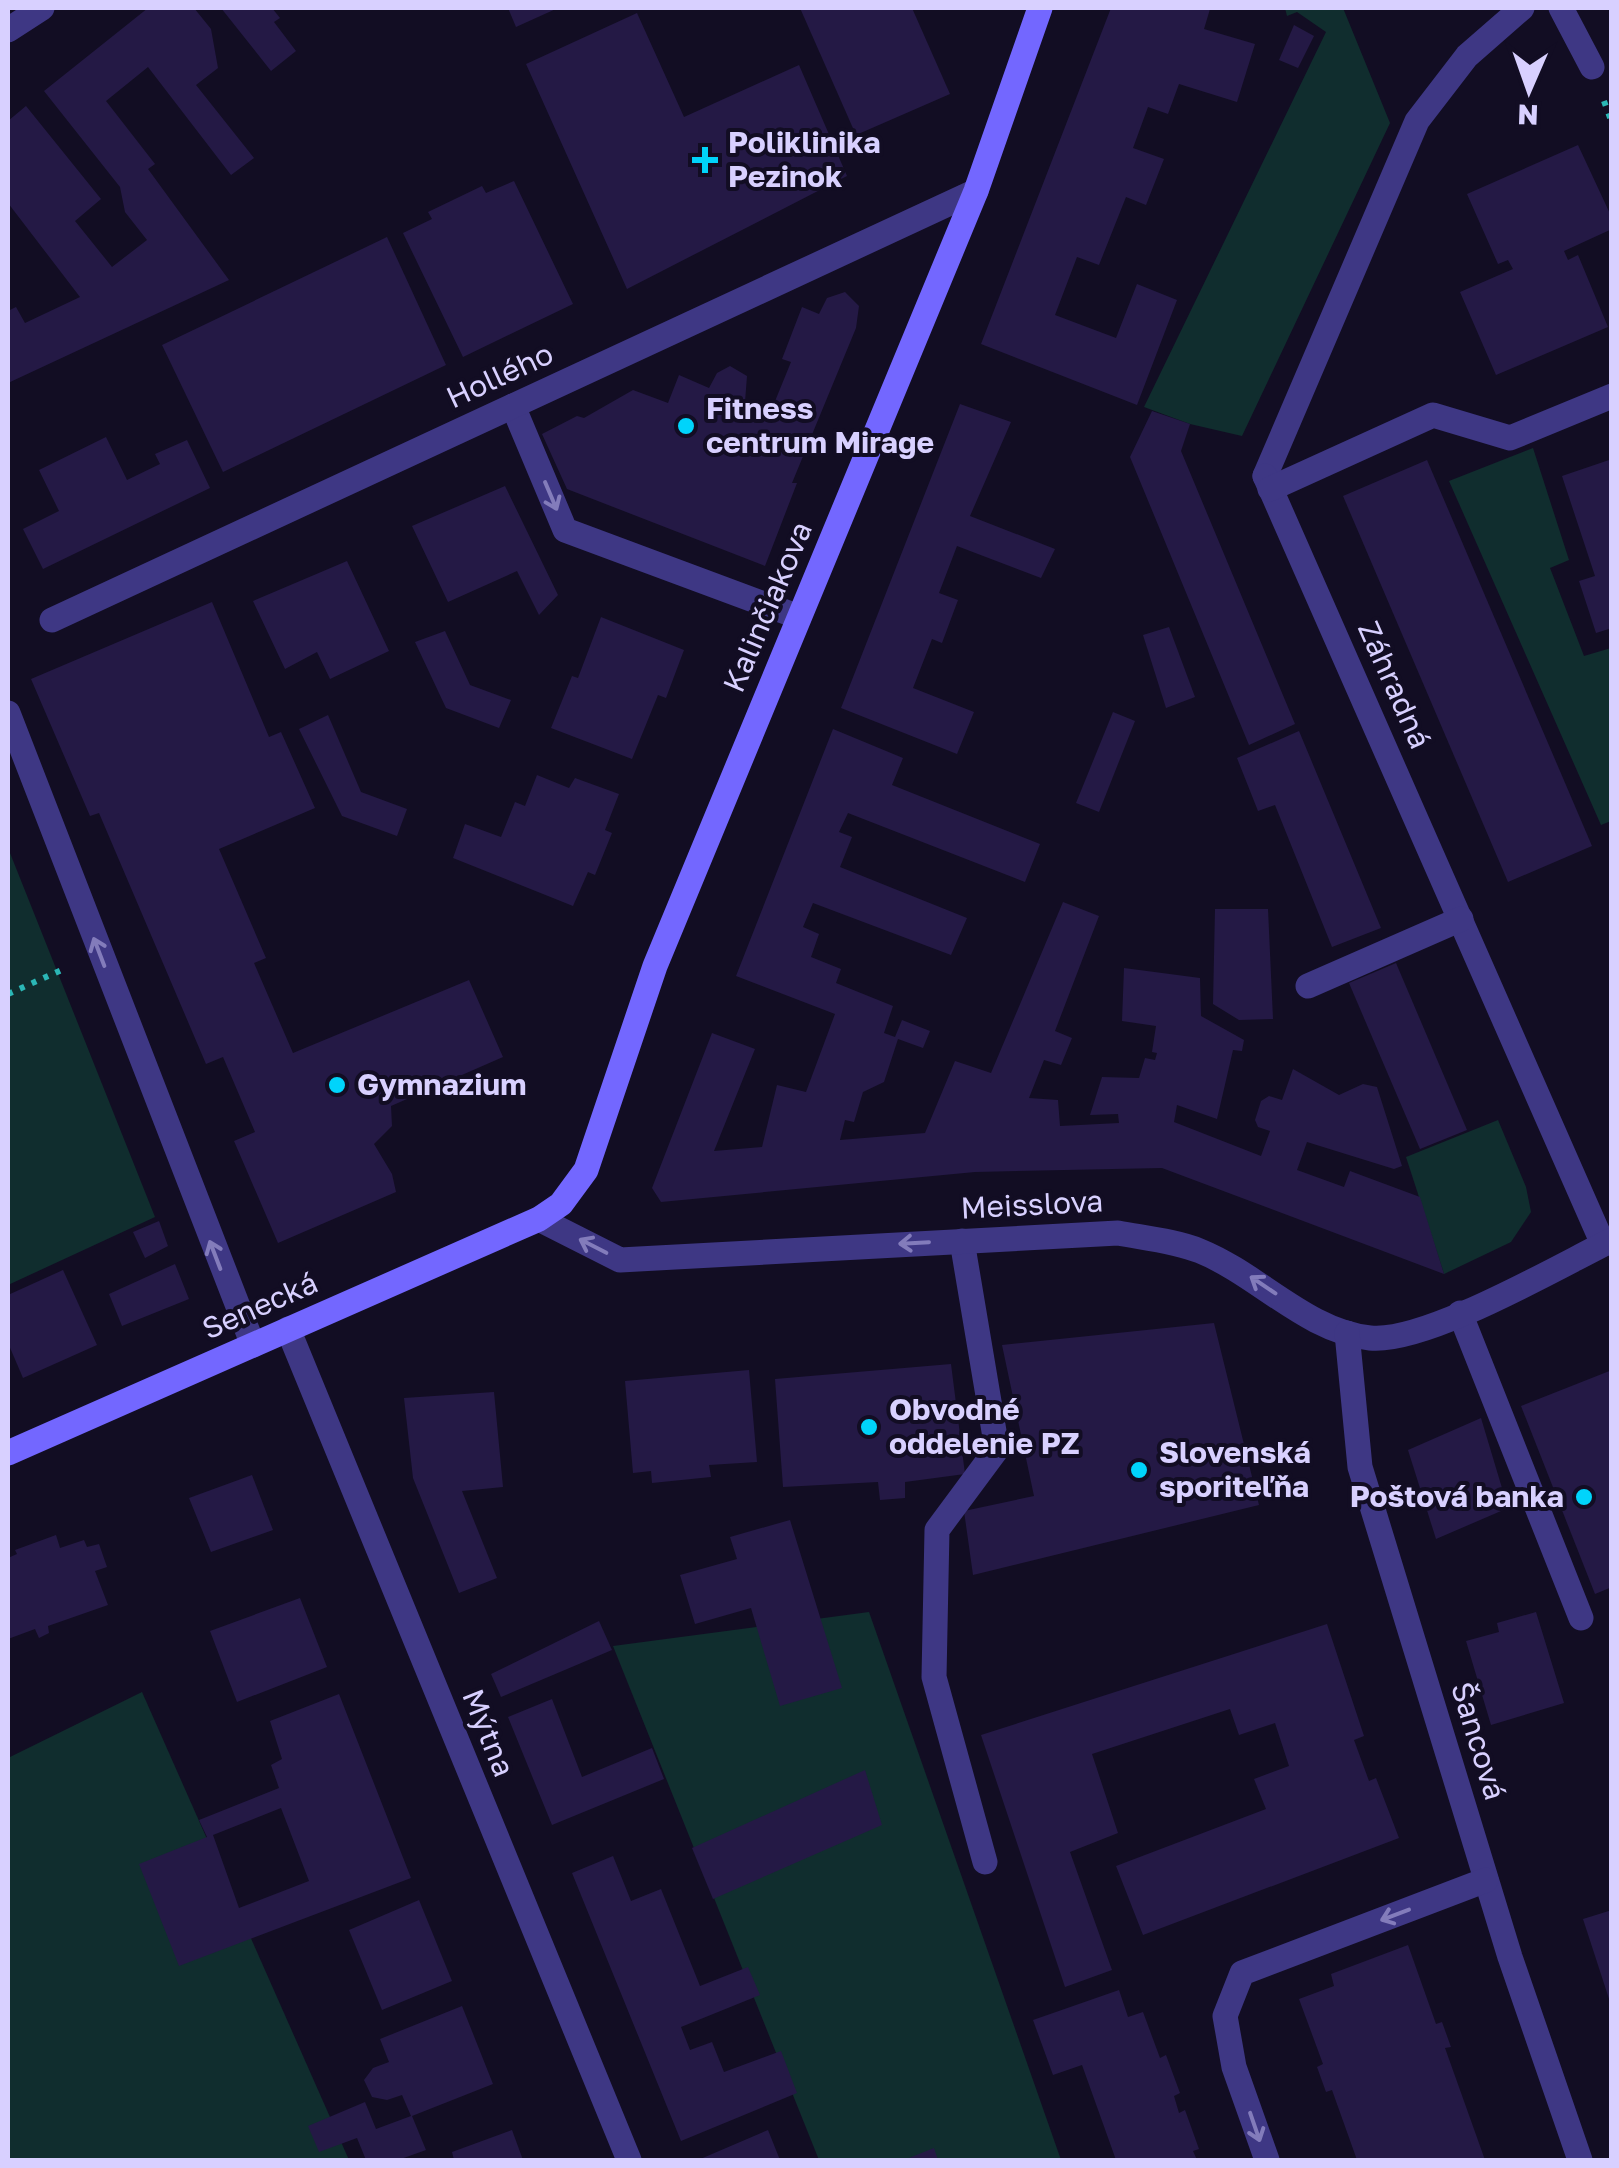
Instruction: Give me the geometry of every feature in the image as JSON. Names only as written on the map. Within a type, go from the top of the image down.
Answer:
[{"type":"main road","name":"Kalinčiakova","points":[[540,1219],[562,1204],[586,1170],[655,966],[976,191],[1040,8]]},
{"type":"main road","name":"Senecká","points":[[8,1453],[540,1219]]},
{"type":"street","points":[[8,30],[42,8]]},
{"type":"street","points":[[1268,482],[1401,151],[1417,121],[1466,56],[1522,8]]},
{"type":"street","points":[[1561,8],[1592,67]]},
{"type":"street","name":"Hollého","points":[[52,620],[976,191]]},
{"type":"street","points":[[1268,482],[1433,415],[1510,438],[1612,396]]},
{"type":"street","points":[[512,406],[565,530],[799,617]]},
{"type":"street","name":"Záhradná","points":[[1268,482],[1607,1242]]},
{"type":"street","points":[[8,713],[253,1345]]},
{"type":"street","points":[[1308,986],[1461,919]]},
{"type":"street","name":"Meisslova","points":[[540,1219],[620,1260],[1118,1233],[1198,1250],[1253,1278],[1307,1316],[1347,1334],[1374,1339],[1408,1334],[1460,1313],[1607,1242]]},
{"type":"street","points":[[962,1241],[997,1449],[938,1530],[934,1677],[984,1862]]},
{"type":"street","points":[[1460,1313],[1581,1618]]},
{"type":"street","name":"Mýtna","points":[[288,1329],[629,2160]]},
{"type":"street","name":"Šancová","points":[[1347,1334],[1360,1466],[1486,1880],[1580,2160]]},
{"type":"street","points":[[1266,2160],[1234,2066],[1225,2016],[1242,1974],[1486,1880]]},
{"type":"path","points":[[8,994],[72,966]]},
{"type":"path","points":[[1265,1463],[1313,1452]]},
{"type":"green space","points":[[1285,8],[1343,8],[1390,123],[1242,436],[1190,424],[1144,407],[1326,32],[1297,12],[1287,16]]},
{"type":"green space","points":[[1533,448],[1569,560],[1550,568],[1584,656],[1611,648],[1611,821],[1601,825],[1449,481]]},
{"type":"green space","points":[[8,848],[155,1217],[8,1285]]},
{"type":"green space","points":[[1498,1120],[1526,1187],[1531,1212],[1511,1242],[1444,1274],[1406,1157]]},
{"type":"green space","points":[[869,1612],[1061,2160],[819,2160],[613,1646]]},
{"type":"green space","points":[[142,1692],[349,2160],[8,2160],[8,1758]]},
{"type":"building","points":[[148,8],[194,8],[211,29],[218,68],[196,85],[254,158],[231,175],[148,67],[106,101],[155,164],[148,169],[229,280],[8,383],[8,311],[16,307],[25,323],[80,297],[8,203],[8,121],[26,106],[101,199],[75,221],[112,267],[147,240],[125,212],[120,187],[44,91]]},
{"type":"building","points":[[221,8],[272,8],[280,18],[274,22],[296,51],[271,71]]},
{"type":"building","points":[[508,8],[558,8],[516,27]]},
{"type":"building","points":[[800,8],[912,8],[950,94],[856,135]]},
{"type":"building","points":[[1111,8],[1210,9],[1204,29],[1255,44],[1237,102],[1179,84],[1168,114],[1148,107],[1133,148],[1164,159],[1146,205],[1126,197],[1099,265],[1077,257],[1055,315],[1116,338],[1137,284],[1177,300],[1137,405],[981,344]]},
{"type":"building","points":[[637,13],[684,117],[799,65],[847,176],[627,289],[526,64]]},
{"type":"building","points":[[1294,25],[1314,36],[1298,68],[1279,60]]},
{"type":"building","points":[[1578,145],[1612,218],[1612,229],[1564,251],[1568,260],[1578,255],[1608,327],[1496,375],[1460,292],[1513,269],[1508,260],[1498,264],[1467,194]]},
{"type":"building","points":[[514,181],[573,304],[463,357],[403,233],[432,219],[428,212],[482,186],[486,193]]},
{"type":"building","points":[[387,237],[446,365],[223,472],[162,345]]},
{"type":"building","name":"Fitness centrum Mirage","points":[[845,292],[859,306],[856,328],[792,483],[797,483],[765,566],[567,489],[542,434],[577,416],[584,418],[633,390],[668,403],[679,375],[709,388],[717,373],[730,366],[747,376],[745,402],[771,411],[791,362],[782,359],[802,307],[819,314],[827,298]]},
{"type":"building","points":[[960,404],[1011,422],[970,516],[1055,549],[1041,578],[957,546],[939,593],[958,600],[942,643],[932,639],[913,688],[974,712],[957,754],[841,708]]},
{"type":"building","points":[[1152,411],[1190,424],[1181,451],[1295,724],[1249,745],[1130,457]]},
{"type":"building","points":[[106,437],[127,480],[160,464],[155,454],[187,440],[210,488],[43,569],[23,529],[59,511],[39,470]]},
{"type":"building","points":[[1612,459],[1612,628],[1596,633],[1579,581],[1595,576],[1562,476]]},
{"type":"building","points":[[1427,460],[1592,846],[1508,882],[1343,496]]},
{"type":"building","points":[[505,486],[558,595],[539,615],[517,571],[448,602],[412,526]]},
{"type":"building","points":[[347,561],[389,651],[330,679],[317,652],[285,669],[253,601]]},
{"type":"building","points":[[212,602],[269,737],[281,732],[315,808],[219,849],[266,958],[254,963],[293,1053],[469,980],[503,1057],[391,1106],[392,1126],[374,1144],[392,1174],[396,1192],[278,1243],[234,1141],[255,1132],[223,1057],[206,1064],[99,813],[90,816],[31,679]]},
{"type":"building","points":[[601,617],[684,650],[666,698],[658,695],[632,759],[551,728],[572,676],[578,678]]},
{"type":"building","points":[[1169,627],[1195,697],[1166,708],[1143,635]]},
{"type":"building","points":[[445,631],[470,685],[511,700],[499,728],[446,708],[415,642]]},
{"type":"building","points":[[1113,712],[1135,721],[1099,812],[1076,803]]},
{"type":"building","points":[[328,715],[361,792],[407,809],[397,836],[342,816],[299,729]]},
{"type":"building","points":[[833,729],[903,758],[892,785],[1040,844],[1025,882],[848,813],[839,832],[852,837],[840,867],[967,918],[951,955],[813,903],[803,927],[819,934],[811,957],[841,969],[836,983],[893,1006],[884,1033],[895,1037],[902,1020],[930,1031],[923,1048],[898,1039],[884,1082],[863,1092],[854,1122],[845,1120],[840,1140],[925,1133],[955,1061],[991,1073],[1063,902],[1099,916],[1055,1031],[1072,1038],[1061,1065],[1044,1060],[1029,1098],[1058,1100],[1060,1126],[1119,1123],[1118,1114],[1090,1115],[1102,1077],[1139,1078],[1145,1058],[1155,1060],[1157,1053],[1152,1052],[1156,1026],[1122,1021],[1124,968],[1200,978],[1201,1016],[1244,1040],[1242,1051],[1233,1050],[1217,1119],[1177,1105],[1174,1122],[1261,1156],[1270,1131],[1258,1127],[1255,1120],[1261,1101],[1269,1096],[1282,1100],[1293,1069],[1339,1095],[1363,1084],[1377,1087],[1402,1166],[1394,1169],[1307,1142],[1297,1170],[1344,1187],[1350,1171],[1420,1197],[1444,1274],[1162,1168],[975,1172],[661,1202],[652,1188],[712,1033],[755,1049],[714,1151],[762,1147],[777,1085],[806,1092],[835,1014],[736,976]]},
{"type":"building","points":[[1299,731],[1381,928],[1332,947],[1275,805],[1258,811],[1237,758]]},
{"type":"building","points":[[537,775],[569,788],[575,778],[619,794],[605,830],[612,833],[595,875],[588,872],[573,906],[453,858],[465,824],[501,837],[515,802],[525,806]]},
{"type":"building","points":[[1215,909],[1268,909],[1273,1019],[1239,1020],[1213,1004]]},
{"type":"building","points":[[1396,963],[1467,1130],[1420,1149],[1349,983]]},
{"type":"building","points":[[159,1221],[168,1246],[145,1258],[133,1232]]},
{"type":"building","points":[[175,1264],[189,1299],[122,1326],[109,1294]]},
{"type":"building","points":[[63,1270],[97,1345],[23,1378],[8,1343],[8,1295]]},
{"type":"building","name":"Slovenská sporiteľňa","points":[[1214,1323],[1259,1505],[973,1575],[964,1511],[1034,1496],[1002,1345]]},
{"type":"building","name":"Obvodné oddelenie PZ","points":[[951,1364],[965,1474],[905,1482],[905,1498],[880,1500],[878,1482],[783,1487],[775,1379]]},
{"type":"building","points":[[749,1370],[757,1462],[709,1465],[711,1477],[652,1483],[651,1471],[633,1473],[625,1381]]},
{"type":"building","name":"Poštová banka","points":[[1612,1370],[1612,1587],[1595,1594],[1521,1406]]},
{"type":"building","points":[[494,1392],[503,1487],[462,1491],[497,1578],[459,1593],[413,1478],[404,1398]]},
{"type":"building","points":[[1481,1418],[1508,1508],[1436,1539],[1408,1450]]},
{"type":"building","points":[[252,1475],[273,1530],[211,1552],[189,1498]]},
{"type":"building","points":[[790,1520],[842,1688],[780,1706],[751,1608],[695,1624],[680,1575],[737,1559],[730,1537]]},
{"type":"building","points":[[56,1535],[60,1548],[84,1540],[87,1547],[99,1544],[107,1567],[95,1571],[108,1605],[48,1626],[49,1633],[39,1638],[35,1629],[8,1639],[8,1558],[17,1554],[15,1550]]},
{"type":"building","points":[[300,1598],[327,1667],[237,1702],[210,1631]]},
{"type":"building","points":[[1536,1612],[1564,1703],[1491,1725],[1466,1641],[1499,1632],[1497,1623]]},
{"type":"building","points":[[599,1621],[612,1650],[501,1697],[491,1674]]},
{"type":"building","points":[[1327,1624],[1364,1736],[1354,1740],[1369,1781],[1376,1778],[1399,1838],[1143,1935],[1116,1866],[1266,1809],[1254,1779],[1289,1766],[1275,1723],[1239,1735],[1230,1709],[1092,1754],[1118,1833],[1070,1852],[1112,1970],[1065,1987],[981,1735]]},
{"type":"building","points":[[339,1694],[411,1878],[179,1966],[139,1864],[207,1837],[199,1820],[279,1788],[271,1765],[282,1759],[270,1721]],"holes":[[[281,1808],[309,1881],[239,1908],[213,1835]]]},
{"type":"building","points":[[552,1699],[582,1777],[652,1748],[664,1779],[552,1825],[508,1717]]},
{"type":"building","points":[[865,1770],[882,1825],[713,1899],[692,1848]]},
{"type":"building","points":[[613,1856],[631,1901],[661,1889],[700,1986],[748,1967],[760,1995],[681,2027],[690,2050],[712,2042],[724,2072],[781,2051],[797,2093],[681,2141],[572,1873]]},
{"type":"building","points":[[419,1900],[452,1981],[382,2010],[349,1930]]},
{"type":"building","points":[[1612,1910],[1612,2005],[1611,2005],[1583,1919]]},
{"type":"building","points":[[1408,1945],[1436,2024],[1442,2022],[1451,2047],[1445,2048],[1485,2160],[1357,2160],[1332,2090],[1326,2092],[1317,2067],[1323,2064],[1299,1999],[1334,1986],[1331,1974]]},
{"type":"building","points":[[1119,1990],[1128,2017],[1143,2012],[1160,2058],[1166,2055],[1180,2093],[1174,2096],[1179,2113],[1185,2110],[1199,2149],[1193,2151],[1197,2160],[1116,2160],[1082,2065],[1053,2075],[1033,2020]]},
{"type":"building","points":[[462,2006],[493,2084],[412,2116],[426,2150],[398,2160],[366,2160],[357,2138],[319,2152],[308,2126],[365,2102],[376,2129],[411,2116],[402,2095],[387,2100],[372,2097],[364,2080],[373,2068],[389,2062],[380,2039]]},
{"type":"building","points":[[512,2130],[523,2160],[454,2160],[452,2152]]},
{"type":"building","points":[[768,2130],[780,2160],[698,2160]]},
{"type":"building","points":[[934,2148],[938,2160],[904,2160]]},
{"type":"place","name":"Poliklinika Pezinok","points":[[705,160]]},
{"type":"place","name":"Fitness centrum Mirage","points":[[686,426]]},
{"type":"place","name":"Gymnazium","points":[[337,1085]]},
{"type":"place","name":"Obvodné oddelenie PZ","points":[[869,1427]]},
{"type":"place","name":"Slovenská sporiteľňa","points":[[1139,1470]]},
{"type":"place","name":"Poštová banka","points":[[1584,1497]]}]
